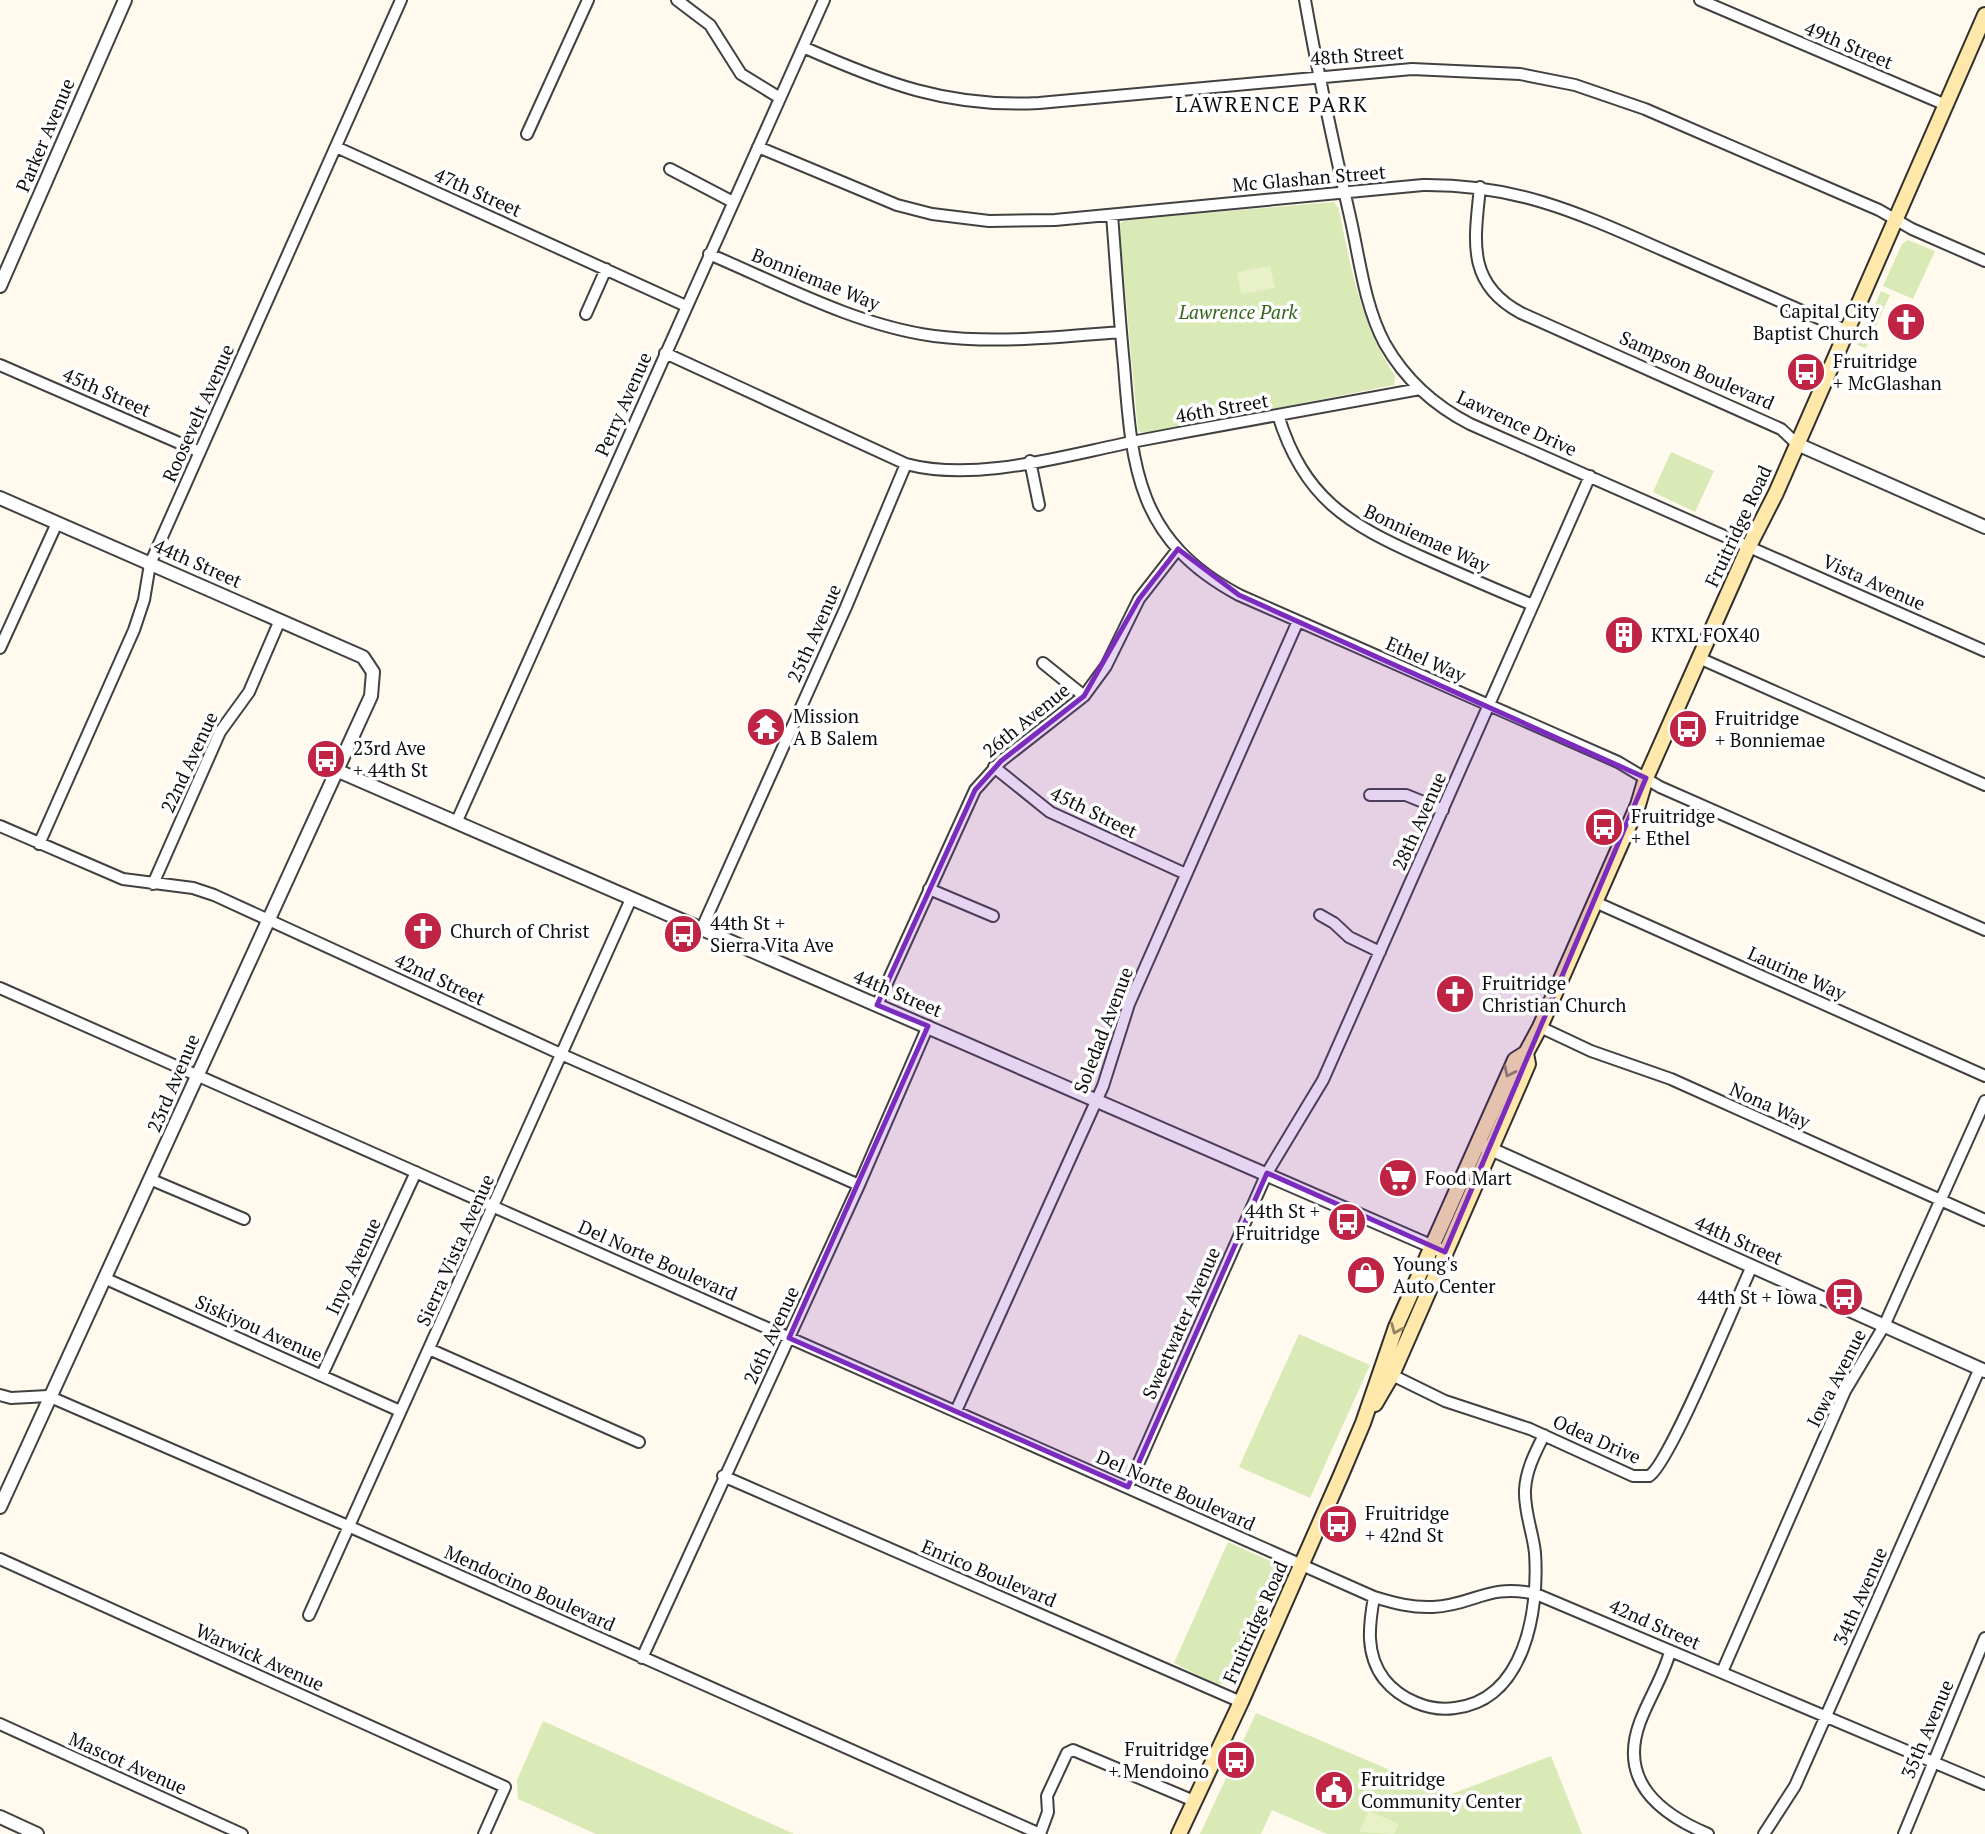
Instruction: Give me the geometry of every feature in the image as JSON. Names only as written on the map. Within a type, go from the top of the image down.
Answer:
[{"type":"main road","name":"Fruitridge Road","points":[[1179,1834],[1241,1702],[1363,1423],[1380,1368],[1439,1249],[1484,1146],[1515,1060],[1526,1053],[1540,1027],[1638,805],[1646,778],[1848,331],[1985,15]]},
{"type":"main road","name":"Fruitridge Road","points":[[1363,1423],[1392,1375],[1439,1249]]},
{"type":"street","name":"Parker Avenue","points":[[0,286],[125,0]]},
{"type":"street","name":"Roosevelt Avenue","points":[[39,844],[134,630],[144,600],[150,564],[401,0]]},
{"type":"street","points":[[527,134],[588,0]]},
{"type":"street","points":[[677,0],[710,25],[741,74],[780,98]]},
{"type":"street","name":"Perry Avenue","points":[[456,823],[824,0]]},
{"type":"street","name":"Lawrence Drive","points":[[1305,0],[1318,76],[1377,327],[1399,365],[1420,389],[1458,418],[1749,546]]},
{"type":"street","name":"49th Street","points":[[1700,0],[1946,105]]},
{"type":"street","name":"48th Street","points":[[803,47],[910,91],[983,103],[1039,103],[1318,76],[1449,68],[1520,74],[1575,85],[1645,109],[1985,261]]},
{"type":"street","name":"47th Street","points":[[336,147],[686,306]]},
{"type":"street","name":"Mc Glashan Street","points":[[758,147],[870,195],[932,214],[1024,222],[1423,185],[1480,187],[1555,204],[1848,331]]},
{"type":"street","points":[[670,169],[733,202]]},
{"type":"street","name":"Sampson Boulevard","points":[[1480,187],[1476,256],[1485,281],[1500,300],[1521,313],[1781,429],[1797,444],[1985,527]]},
{"type":"street","name":"Ethel Way","points":[[1112,215],[1130,442],[1140,486],[1149,507],[1178,549],[1221,586],[1618,762],[1646,778],[1985,930]]},
{"type":"street","name":"Bonniemae Way","points":[[709,254],[837,310],[932,336],[992,341],[1121,332]]},
{"type":"street","points":[[586,314],[606,269]]},
{"type":"street","name":"46th Street","points":[[665,353],[906,464],[934,472],[963,472],[1030,461],[1420,389]]},
{"type":"street","name":"45th Street","points":[[0,365],[200,452]]},
{"type":"street","name":"Bonniemae Way","points":[[1278,415],[1286,440],[1302,473],[1315,491],[1346,519],[1378,537],[1532,605]]},
{"type":"street","points":[[1030,461],[1038,505]]},
{"type":"street","name":"25th Avenue","points":[[701,930],[846,607],[906,464]]},
{"type":"street","name":"28th Avenue","points":[[1267,1173],[1323,1080],[1590,476]]},
{"type":"street","name":"44th Street","points":[[0,498],[363,657],[373,672]]},
{"type":"street","points":[[0,648],[57,523]]},
{"type":"street","name":"Vista Avenue","points":[[1749,546],[1985,651]]},
{"type":"street","name":"26th Avenue","points":[[877,1005],[969,800],[994,767],[1084,695],[1106,666],[1139,599],[1178,549]]},
{"type":"street","name":"22nd Avenue","points":[[153,884],[220,732],[249,692],[280,620]]},
{"type":"street","name":"Soledad Avenue","points":[[956,1411],[1103,1086],[1122,1020],[1298,621]]},
{"type":"street","points":[[1699,658],[1985,785]]},
{"type":"street","points":[[1043,663],[1084,695]]},
{"type":"street","name":"23rd Avenue","points":[[0,1507],[48,1396],[152,1180],[196,1075],[371,696],[373,672]]},
{"type":"street","name":"45th Street","points":[[994,767],[1050,812],[1186,874]]},
{"type":"street","name":"44th Street","points":[[336,770],[1439,1249]]},
{"type":"street","points":[[1370,795],[1406,795],[1443,810]]},
{"type":"street","name":"42nd Street","points":[[0,826],[111,875],[204,891],[563,1055],[859,1185]]},
{"type":"street","points":[[929,889],[993,916]]},
{"type":"street","name":"Sierra Vista Avenue","points":[[309,1615],[631,899]]},
{"type":"street","name":"Laurine Way","points":[[1595,902],[1985,1076]]},
{"type":"street","points":[[1320,915],[1349,937],[1380,952]]},
{"type":"street","name":"Del Norte Boulevard","points":[[0,988],[1301,1564]]},
{"type":"street","name":"26th Avenue","points":[[642,1658],[723,1476],[859,1185],[928,1026]]},
{"type":"street","name":"Nona Way","points":[[1540,1027],[1591,1051],[1671,1079],[1985,1220]]},
{"type":"street","name":"Iowa Avenue","points":[[1722,1672],[1845,1391],[1884,1326],[1985,1101]]},
{"type":"street","name":"44th Street","points":[[1484,1146],[1982,1369]]},
{"type":"street","name":"Inyo Avenue","points":[[322,1376],[416,1172]]},
{"type":"street","name":"Sweetwater Avenue","points":[[1128,1488],[1267,1173]]},
{"type":"street","points":[[152,1180],[244,1219]]},
{"type":"street","name":"Odea Drive","points":[[1392,1375],[1445,1401],[1544,1435],[1633,1476],[1644,1478],[1653,1474],[1683,1418],[1752,1266]]},
{"type":"street","name":"Siskiyou Avenue","points":[[104,1278],[400,1410]]},
{"type":"street","points":[[429,1349],[639,1442]]},
{"type":"street","name":"34th Avenue","points":[[1764,1834],[1796,1786],[1982,1369]]},
{"type":"street","name":"Mendocino Boulevard","points":[[0,1395],[11,1398],[48,1396],[348,1526],[1040,1834]]},
{"type":"street","points":[[1374,1597],[1369,1632],[1371,1651],[1381,1673],[1415,1702],[1447,1709],[1468,1706],[1489,1696],[1507,1679],[1520,1658],[1536,1594],[1534,1543],[1526,1509],[1525,1488],[1532,1457],[1544,1435]]},
{"type":"street","name":"Enrico Boulevard","points":[[723,1476],[1241,1702]]},
{"type":"street","name":"Warwick Avenue","points":[[0,1559],[505,1787],[484,1834]]},
{"type":"street","name":"42nd Street","points":[[1301,1564],[1374,1597],[1411,1607],[1436,1607],[1493,1590],[1516,1589],[1536,1594],[1985,1784]]},
{"type":"street","name":"35th Avenue","points":[[1904,1834],[1932,1761],[1984,1644]]},
{"type":"street","points":[[1670,1652],[1637,1730],[1635,1761],[1641,1782],[1663,1811],[1708,1834]]},
{"type":"street","name":"Mascot Avenue","points":[[0,1724],[242,1834]]},
{"type":"street","points":[[1040,1834],[1048,1812],[1047,1796],[1067,1753],[1073,1749],[1194,1801]]},
{"type":"street","points":[[0,1817],[37,1834]]},
{"type":"highlighted area","points":[[1178,549],[1239,595],[1646,778],[1445,1252],[1267,1173],[1128,1487],[789,1338],[928,1026],[877,1005],[975,790],[1001,761],[1084,696],[1139,599]]},
{"type":"green space","name":"Lawrence Park","points":[[1334,202],[1339,209],[1359,296],[1374,337],[1395,376],[1394,385],[1147,434],[1138,431],[1119,224],[1126,220]]},
{"type":"green space","points":[[1908,240],[1935,251],[1913,299],[1883,286],[1902,244]]},
{"type":"green space","points":[[1270,266],[1275,288],[1241,294],[1237,272]]},
{"type":"green space","points":[[1881,291],[1890,295],[1866,348],[1857,345]]},
{"type":"green space","points":[[1671,452],[1714,471],[1695,512],[1653,492]]},
{"type":"green space","points":[[1299,1334],[1370,1365],[1310,1498],[1239,1467]]},
{"type":"green space","points":[[1228,1542],[1275,1563],[1279,1570],[1230,1681],[1218,1685],[1174,1663]]},
{"type":"green space","points":[[1256,1713],[1449,1795],[1551,1756],[1582,1834],[1327,1834],[1272,1810],[1261,1834],[1200,1834]]},
{"type":"green space","points":[[543,1721],[794,1834],[596,1834],[518,1799],[517,1780]]},
{"type":"green space","points":[[1369,1811],[1399,1824],[1394,1834],[1359,1832]]},
{"type":"place","name":"Capital City Baptist Church","points":[[1906,322]]},
{"type":"place","name":"Fruitridge + McGlashan","points":[[1806,372]]},
{"type":"place","name":"KTXL FOX40","points":[[1624,635]]},
{"type":"place","name":"Mission A B Salem","points":[[766,727]]},
{"type":"place","name":"Fruitridge + Bonniemae","points":[[1688,729]]},
{"type":"place","name":"23rd Ave + 44th St","points":[[326,759]]},
{"type":"place","name":"Fruitridge + Ethel","points":[[1604,827]]},
{"type":"place","name":"Church of Christ","points":[[423,931]]},
{"type":"place","name":"44th St + Sierra Vita Ave","points":[[683,934]]},
{"type":"place","name":"Fruitridge Christian Church","points":[[1455,994]]},
{"type":"place","name":"Food Mart","points":[[1398,1178]]},
{"type":"place","name":"44th St + Fruitridge","points":[[1347,1222]]},
{"type":"place","name":"Young's Auto Center","points":[[1366,1275]]},
{"type":"place","name":"44th St + Iowa","points":[[1844,1297]]},
{"type":"place","name":"Fruitridge + 42nd St","points":[[1338,1524]]},
{"type":"place","name":"Fruitridge + Mendoino","points":[[1236,1760]]},
{"type":"place","name":"Fruitridge Community Center","points":[[1334,1790]]},
{"type":"district","name":"LAWRENCE PARK","points":[[1272,105]]}]
